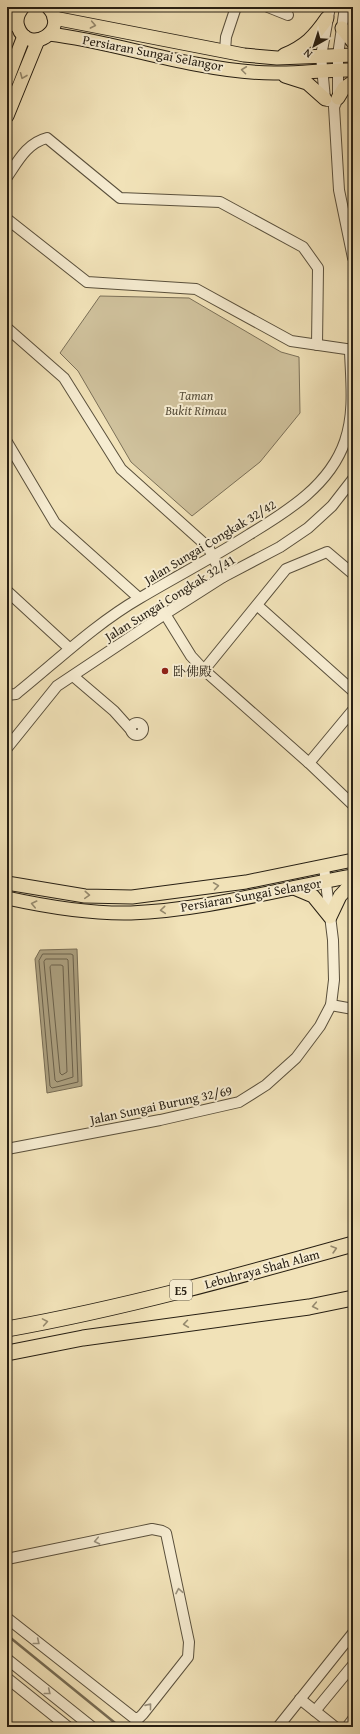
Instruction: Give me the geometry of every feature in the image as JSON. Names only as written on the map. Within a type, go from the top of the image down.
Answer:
[{"type":"highway","name":"Lebuhraya Shah Alam","points":[[7,1329],[72,1317],[259,1270],[353,1244]]},
{"type":"highway","points":[[7,1353],[83,1338],[309,1307],[353,1298]]},
{"type":"main road","points":[[7,80],[21,33],[17,17],[23,7]]},
{"type":"main road","points":[[7,116],[44,37],[53,29],[50,10]]},
{"type":"main road","name":"Persiaran Sungai Selangor","points":[[50,10],[244,55],[277,58],[338,54],[353,55]]},
{"type":"main road","points":[[277,58],[296,49],[311,39],[328,13]]},
{"type":"main road","points":[[342,28],[353,42]]},
{"type":"main road","name":"Persiaran Sungai Selangor","points":[[21,33],[116,45],[195,64],[274,73],[353,70]]},
{"type":"main road","points":[[274,73],[307,83],[332,101],[344,88],[353,82]]},
{"type":"main road","name":"Persiaran Sungai Selangor","points":[[7,883],[85,896],[132,897],[246,882],[353,860]]},
{"type":"main road","name":"Persiaran Sungai Selangor","points":[[7,898],[72,910],[130,913],[186,908],[248,898],[353,876]]},
{"type":"main road","points":[[294,888],[313,896],[330,917],[340,896],[353,882]]},
{"type":"street","points":[[225,51],[226,37],[236,7]]},
{"type":"street","points":[[268,7],[288,15]]},
{"type":"street","points":[[332,101],[338,70],[338,54],[345,7]]},
{"type":"street","points":[[328,13],[322,56],[323,70],[332,101],[339,190],[353,258]]},
{"type":"street","points":[[7,21],[21,33]]},
{"type":"street","points":[[7,177],[27,149],[37,140],[47,138],[120,198],[220,202],[303,247],[318,268],[317,345]]},
{"type":"street","points":[[7,219],[87,282],[196,289],[291,341],[351,351]]},
{"type":"street","points":[[7,328],[64,378],[121,469],[208,547],[223,577]]},
{"type":"street","name":"Jalan Sungai Congkak 32/42","points":[[7,695],[12,696],[21,691],[69,648],[139,598],[214,557],[272,522],[306,497],[335,461],[345,441],[352,409],[351,351]]},
{"type":"street","points":[[7,442],[55,523],[139,598]]},
{"type":"street","name":"Jalan Sungai Congkak 32/41","points":[[7,748],[57,686],[223,577],[280,547],[308,528],[332,506],[353,479]]},
{"type":"street","points":[[204,670],[258,606],[286,569],[327,552],[353,574]]},
{"type":"street","points":[[7,591],[69,648]]},
{"type":"street","points":[[258,606],[353,692]]},
{"type":"street","points":[[165,614],[191,656],[204,670],[309,763],[353,805]]},
{"type":"street","points":[[74,676],[134,727]]},
{"type":"street","points":[[309,763],[353,710]]},
{"type":"street","name":"Jalan Sungai Burung 32/69","points":[[7,1149],[160,1120],[239,1102],[266,1086],[296,1058],[320,1026],[331,1005],[334,980],[333,940],[324,867]]},
{"type":"street","points":[[331,1005],[353,1009]]},
{"type":"street","points":[[7,1559],[152,1529],[166,1533],[171,1549],[189,1642],[188,1657],[143,1714],[139,1718],[134,1718],[7,1618]]},
{"type":"street","points":[[278,1727],[353,1633]]},
{"type":"street","points":[[7,1659],[92,1727]]},
{"type":"street","points":[[315,1711],[353,1664]]},
{"type":"street","points":[[7,1678],[68,1727]]},
{"type":"street","points":[[300,1699],[335,1727]]},
{"type":"street","points":[[347,1727],[353,1719]]},
{"type":"green space","name":"Taman Bukit Rimau","points":[[100,296],[189,298],[281,352],[299,357],[300,413],[260,462],[192,516],[131,462],[78,371],[60,353]]},
{"type":"water","points":[[77,949],[82,1086],[47,1093],[35,959],[40,950]]},
{"type":"waterway","points":[[7,1635],[120,1727]]},
{"type":"place","name":"卧佛殿","points":[[165,671]]}]
